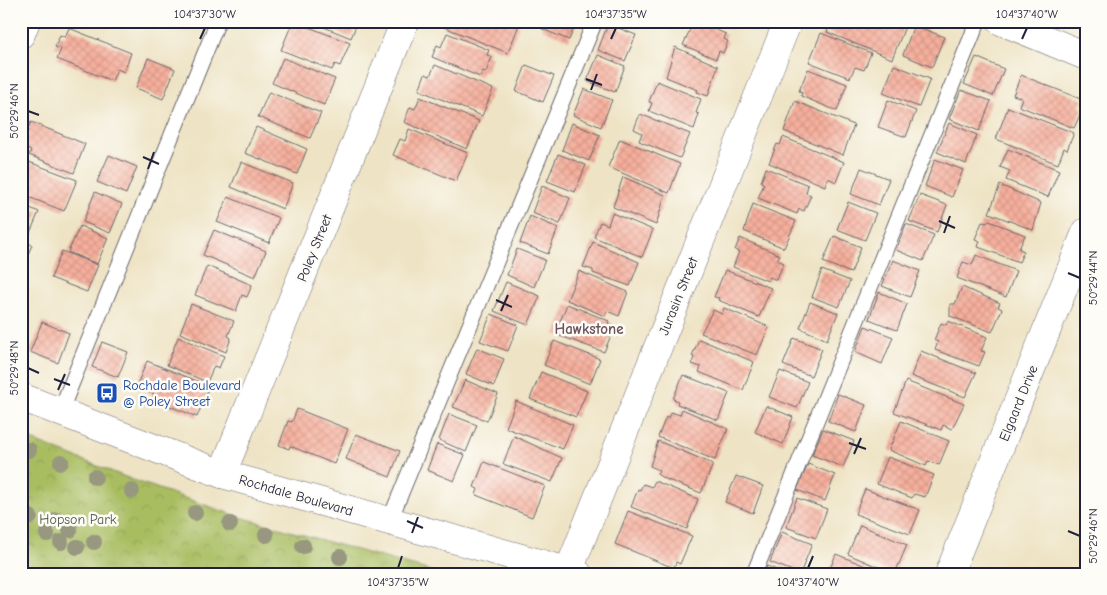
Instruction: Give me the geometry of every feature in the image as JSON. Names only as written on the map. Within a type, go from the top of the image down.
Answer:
[{"type":"street","points":[[21,34],[26,21]]},
{"type":"street","name":"Poley Street","points":[[222,474],[405,21]]},
{"type":"street","name":"Jurasin Street","points":[[573,572],[788,21]]},
{"type":"street","points":[[1001,21],[1086,56]]},
{"type":"street","name":"Elgaard Drive","points":[[949,574],[1086,232]]},
{"type":"street","name":"Rochdale Boulevard","points":[[21,396],[222,474],[573,572]]},
{"type":"lane","points":[[60,412],[218,21]]},
{"type":"lane","points":[[389,522],[595,21]]},
{"type":"lane","points":[[754,574],[978,21]]},
{"type":"green space","name":"Hopson Park","points":[[21,436],[133,480],[237,516],[441,574],[21,574]]},
{"type":"building","points":[[293,21],[350,43],[340,66],[335,64],[332,70],[281,50]]},
{"type":"building","points":[[309,21],[358,21],[351,38]]},
{"type":"building","points":[[447,21],[511,21],[519,25],[508,53],[444,27]]},
{"type":"building","points":[[545,21],[577,21],[569,40],[542,29]]},
{"type":"building","points":[[623,21],[642,21],[640,28]]},
{"type":"building","points":[[694,21],[726,34],[724,39],[728,41],[723,53],[719,51],[716,59],[683,45]]},
{"type":"building","points":[[711,21],[734,21],[731,29]]},
{"type":"building","points":[[831,21],[890,21],[905,27],[892,59],[827,32]]},
{"type":"building","points":[[608,24],[636,35],[625,61],[598,50]]},
{"type":"building","points":[[914,25],[944,37],[932,67],[903,55]]},
{"type":"building","points":[[69,28],[131,53],[124,72],[117,69],[112,81],[57,59],[61,49],[55,47],[60,35],[65,37]]},
{"type":"building","points":[[447,33],[489,50],[487,55],[492,57],[486,72],[483,71],[480,77],[432,57],[437,45],[441,47]]},
{"type":"building","points":[[821,33],[871,53],[864,70],[855,67],[850,78],[809,62]]},
{"type":"building","points":[[675,47],[718,66],[708,96],[666,77]]},
{"type":"building","points":[[598,55],[625,66],[615,92],[587,81]]},
{"type":"building","points":[[976,57],[1004,69],[993,96],[964,84]]},
{"type":"building","points":[[148,58],[175,69],[163,99],[136,88]]},
{"type":"building","points":[[283,58],[335,79],[324,105],[272,83]]},
{"type":"building","points":[[435,65],[493,89],[482,116],[419,90],[425,74],[430,76]]},
{"type":"building","points":[[526,65],[554,76],[543,102],[516,91]]},
{"type":"building","points":[[894,65],[930,79],[919,107],[883,93]]},
{"type":"building","points":[[808,69],[847,84],[837,111],[801,96],[802,92],[799,91]]},
{"type":"building","points":[[1021,75],[1083,100],[1080,107],[1083,108],[1074,128],[1019,106],[1022,98],[1013,95]]},
{"type":"building","points":[[657,81],[701,99],[696,113],[699,114],[694,129],[649,111],[652,103],[649,102]]},
{"type":"building","points":[[584,89],[612,100],[601,127],[573,115]]},
{"type":"building","points":[[961,90],[991,101],[979,131],[949,119]]},
{"type":"building","points":[[269,92],[321,113],[310,138],[258,117]]},
{"type":"building","points":[[420,97],[479,121],[467,149],[404,122],[410,107],[415,109]]},
{"type":"building","points":[[888,100],[916,111],[906,137],[878,127]]},
{"type":"building","points":[[795,101],[854,125],[843,155],[784,131]]},
{"type":"building","points":[[1008,107],[1074,133],[1067,150],[1064,148],[1058,164],[996,139]]},
{"type":"building","points":[[640,114],[690,134],[680,158],[639,141],[642,133],[634,129]]},
{"type":"building","points":[[31,122],[85,144],[74,173],[29,155],[31,151],[23,147]]},
{"type":"building","points":[[572,123],[600,135],[589,161],[562,150]]},
{"type":"building","points":[[949,123],[977,135],[966,164],[937,152]]},
{"type":"building","points":[[256,127],[307,149],[297,174],[245,153]]},
{"type":"building","points":[[409,129],[468,153],[456,181],[393,155],[400,139],[405,141]]},
{"type":"building","points":[[783,137],[844,162],[836,182],[828,178],[825,186],[769,163],[777,144],[780,145]]},
{"type":"building","points":[[620,139],[680,164],[669,193],[608,167]]},
{"type":"building","points":[[1008,149],[1059,170],[1048,197],[1006,180],[1010,171],[1000,167]]},
{"type":"building","points":[[558,154],[586,165],[575,192],[547,181]]},
{"type":"building","points":[[109,155],[137,167],[126,194],[97,182]]},
{"type":"building","points":[[935,159],[963,170],[952,197],[925,186]]},
{"type":"building","points":[[29,162],[77,180],[64,211],[21,194],[21,164],[27,166]]},
{"type":"building","points":[[241,162],[293,183],[283,209],[231,187]]},
{"type":"building","points":[[766,168],[808,185],[806,193],[811,195],[804,211],[799,209],[797,214],[758,198],[764,184],[761,182]]},
{"type":"building","points":[[861,168],[889,179],[879,205],[851,194]]},
{"type":"building","points":[[623,177],[665,195],[656,225],[613,207]]},
{"type":"building","points":[[1000,185],[1041,203],[1033,230],[989,213]]},
{"type":"building","points":[[542,186],[570,198],[560,224],[532,213]]},
{"type":"building","points":[[95,192],[122,204],[110,233],[83,222]]},
{"type":"building","points":[[920,195],[947,205],[937,232],[909,221]]},
{"type":"building","points":[[228,197],[279,218],[269,243],[217,222]]},
{"type":"building","points":[[848,202],[876,213],[865,240],[837,229]]},
{"type":"building","points":[[21,204],[39,212],[29,235],[21,232]]},
{"type":"building","points":[[753,204],[796,221],[784,248],[744,231]]},
{"type":"building","points":[[612,213],[653,230],[642,257],[594,237],[600,222],[608,225]]},
{"type":"building","points":[[530,216],[558,228],[548,254],[520,243]]},
{"type":"building","points":[[989,221],[1025,235],[1019,249],[1024,251],[1019,262],[978,247],[980,241],[975,239],[982,222],[987,223]]},
{"type":"building","points":[[906,224],[934,235],[923,261],[896,250]]},
{"type":"building","points":[[80,226],[108,238],[97,264],[68,252]]},
{"type":"building","points":[[214,230],[266,251],[255,277],[203,255]]},
{"type":"building","points":[[834,236],[861,247],[851,273],[823,262]]},
{"type":"building","points":[[740,238],[780,255],[777,260],[784,263],[776,280],[770,277],[768,281],[733,267],[739,252],[735,250]]},
{"type":"building","points":[[21,240],[32,245],[21,270]]},
{"type":"building","points":[[593,242],[639,262],[630,286],[593,273],[593,270],[583,267]]},
{"type":"building","points":[[517,249],[545,260],[534,287],[507,275]]},
{"type":"building","points":[[62,251],[98,265],[87,292],[51,278]]},
{"type":"building","points":[[976,255],[1016,271],[1006,297],[957,278],[963,262],[972,265]]},
{"type":"building","points":[[893,260],[920,271],[910,297],[882,286]]},
{"type":"building","points":[[207,266],[252,285],[247,297],[242,295],[236,311],[195,295]]},
{"type":"building","points":[[725,270],[771,288],[759,317],[714,297]]},
{"type":"building","points":[[822,270],[850,281],[839,307],[812,297]]},
{"type":"building","points":[[579,271],[628,292],[619,316],[607,311],[605,316],[567,300]]},
{"type":"building","points":[[506,282],[540,296],[528,325],[494,311]]},
{"type":"building","points":[[962,287],[1000,303],[998,307],[1002,309],[992,332],[950,316],[950,304],[955,304]]},
{"type":"building","points":[[879,292],[907,304],[897,330],[869,319]]},
{"type":"building","points":[[810,302],[838,313],[827,340],[800,328]]},
{"type":"building","points":[[191,304],[234,321],[228,336],[231,338],[226,352],[180,333]]},
{"type":"building","points":[[567,304],[609,321],[608,323],[615,326],[604,352],[555,334]]},
{"type":"building","points":[[724,308],[769,327],[757,355],[701,333],[713,310],[722,314]]},
{"type":"building","points":[[491,314],[518,325],[508,351],[480,341]]},
{"type":"building","points":[[948,321],[987,337],[981,351],[985,352],[979,366],[935,350],[938,342],[934,340],[941,323],[946,325]]},
{"type":"building","points":[[42,322],[69,333],[58,363],[30,352]]},
{"type":"building","points":[[865,326],[893,337],[882,364],[855,352]]},
{"type":"building","points":[[178,337],[224,356],[219,368],[214,366],[207,382],[167,365]]},
{"type":"building","points":[[794,338],[822,349],[811,376],[783,365]]},
{"type":"building","points":[[699,339],[754,362],[743,390],[699,372],[701,367],[692,364],[694,357],[692,356]]},
{"type":"building","points":[[554,341],[600,359],[590,384],[544,365]]},
{"type":"building","points":[[102,342],[128,352],[118,377],[92,367]]},
{"type":"building","points":[[477,348],[504,359],[494,386],[466,374]]},
{"type":"building","points":[[921,351],[976,373],[965,397],[911,376]]},
{"type":"building","points":[[147,361],[209,386],[197,417],[152,399],[154,394],[136,387]]},
{"type":"building","points":[[780,371],[808,382],[797,408],[769,397]]},
{"type":"building","points":[[541,372],[587,391],[576,417],[530,399]]},
{"type":"building","points":[[683,375],[729,393],[718,420],[677,404],[678,401],[673,399]]},
{"type":"building","points":[[465,380],[498,394],[487,421],[453,407]]},
{"type":"building","points":[[906,381],[964,404],[952,429],[943,425],[941,430],[894,412]]},
{"type":"building","points":[[838,394],[866,405],[856,432],[828,421]]},
{"type":"building","points":[[516,401],[573,425],[563,449],[506,428]]},
{"type":"building","points":[[766,406],[793,417],[783,444],[755,432]]},
{"type":"building","points":[[297,409],[348,429],[334,464],[290,446],[289,449],[279,445],[288,421],[292,422]]},
{"type":"building","points":[[682,409],[728,429],[715,460],[658,437],[666,417],[668,418],[671,412],[680,415]]},
{"type":"building","points":[[449,414],[477,425],[466,452],[439,440]]},
{"type":"building","points":[[901,421],[949,441],[939,465],[928,461],[926,466],[889,450]]},
{"type":"building","points":[[823,429],[854,441],[843,467],[812,455]]},
{"type":"building","points":[[356,434],[400,451],[390,477],[346,459]]},
{"type":"building","points":[[514,436],[562,458],[552,482],[503,464]]},
{"type":"building","points":[[658,441],[713,464],[701,493],[663,478],[657,474],[659,470],[650,466]]},
{"type":"building","points":[[437,444],[465,455],[454,481],[427,470]]},
{"type":"building","points":[[888,457],[934,475],[925,497],[914,494],[912,498],[877,484]]},
{"type":"building","points":[[484,462],[545,486],[532,517],[476,495],[478,489],[474,487]]},
{"type":"building","points":[[808,464],[835,475],[825,501],[797,490]]},
{"type":"building","points":[[736,476],[763,486],[753,513],[725,502]]},
{"type":"building","points":[[655,481],[698,499],[687,529],[631,507],[638,489],[640,490],[643,484],[652,487]]},
{"type":"building","points":[[865,489],[920,510],[910,534],[855,514]]},
{"type":"building","points":[[797,498],[827,509],[816,538],[786,527]]},
{"type":"building","points":[[628,511],[692,536],[680,564],[676,562],[674,568],[615,544]]},
{"type":"building","points":[[860,525],[907,545],[896,571],[891,569],[889,572],[848,554]]},
{"type":"building","points":[[782,532],[812,544],[800,574],[770,562]]},
{"type":"building","points":[[836,554],[885,574],[828,574]]},
{"type":"building","points":[[767,566],[787,574],[764,574]]},
{"type":"place","name":"Rochdale Boulevard @ Poley Street","points":[[107,393]]},
{"type":"district","name":"Hawkstone","points":[[589,329]]}]
